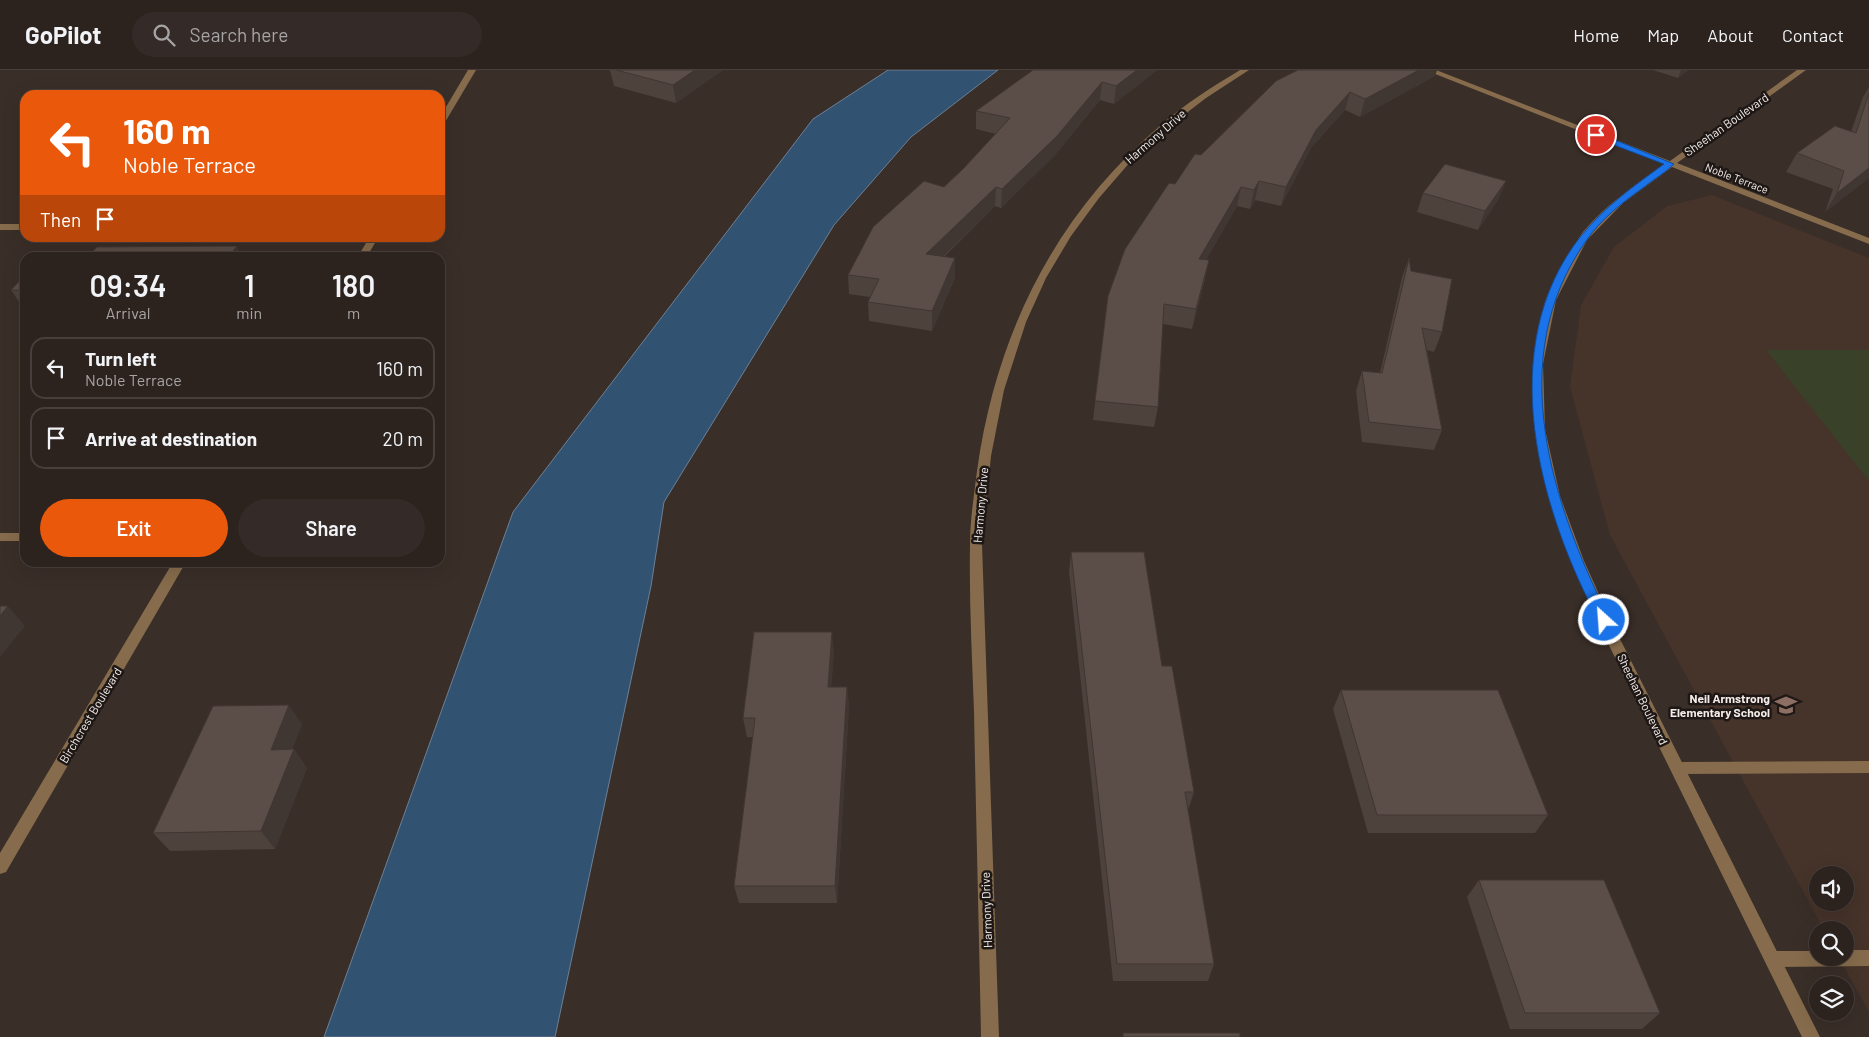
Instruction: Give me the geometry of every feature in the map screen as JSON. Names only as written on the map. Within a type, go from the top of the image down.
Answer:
[{"type":"street","points":[[445,116],[472,70]]},
{"type":"street","name":"Harmony Drive","points":[[990,1037],[976,544],[980,486],[988,433],[1004,370],[1018,327],[1042,276],[1076,220],[1087,206],[1115,172],[1149,139],[1185,109],[1246,70]]},
{"type":"street","name":"Noble Terrace","points":[[1429,70],[1869,241]]},
{"type":"street","name":"Sheehan Boulevard","points":[[1802,70],[1626,196],[1603,216],[1583,238],[1563,269],[1548,305],[1539,345],[1536,390],[1541,440],[1557,509],[1588,587],[1811,1037]]},
{"type":"street","points":[[0,227],[20,227]]},
{"type":"street","points":[[0,537],[20,537]]},
{"type":"street","name":"Birchcrest Boulevard","points":[[0,867],[177,567]]},
{"type":"street","points":[[1678,768],[1869,767]]},
{"type":"street","points":[[1772,959],[1869,958]]},
{"type":"shaded area","name":"Neil Armstrong Elementary School","points":[[1712,195],[1869,258],[1869,1012],[1854,985],[1854,976],[1849,976],[1843,966],[1854,966],[1854,921],[1819,921],[1814,911],[1854,911],[1854,866],[1809,866],[1809,902],[1610,535],[1570,387],[1581,305],[1614,247],[1667,206]]},
{"type":"green space","points":[[1766,350],[1869,350],[1869,481]]},
{"type":"water","points":[[888,70],[998,70],[911,137],[834,225],[664,502],[651,586],[555,1037],[324,1037],[513,512],[813,119]]},
{"type":"building","points":[[616,70],[695,70],[673,85]]},
{"type":"building","points":[[1033,70],[1137,70],[1116,86],[1102,82],[1057,136],[1002,189],[996,187],[926,254],[955,258],[932,311],[868,302],[879,279],[848,275],[873,227],[924,181],[944,187],[964,168],[1010,118],[976,111]]},
{"type":"building","points":[[1298,70],[1419,70],[1365,99],[1350,92],[1316,130],[1286,187],[1259,181],[1254,190],[1241,187],[1199,259],[1209,260],[1196,309],[1164,304],[1158,407],[1095,401],[1108,296],[1125,249],[1169,183],[1175,184],[1195,154],[1201,155],[1276,81]]},
{"type":"building","points":[[1869,93],[1869,168],[1837,193],[1844,171],[1797,153],[1835,126],[1856,133]]},
{"type":"building","points":[[1445,164],[1506,181],[1485,211],[1423,193]]},
{"type":"building","points":[[237,246],[232,252],[92,252],[97,247]]},
{"type":"building","points":[[1409,258],[1411,271],[1452,279],[1442,332],[1422,328],[1442,430],[1369,422],[1362,371],[1382,373]]},
{"type":"building","points":[[20,280],[20,290],[11,290]]},
{"type":"building","points":[[1071,552],[1144,552],[1162,666],[1172,666],[1194,792],[1185,792],[1214,964],[1117,964]]},
{"type":"building","points":[[0,606],[8,606],[0,616]]},
{"type":"building","points":[[754,632],[832,632],[828,687],[847,687],[835,886],[734,886],[755,718],[743,718]]},
{"type":"building","points":[[1341,690],[1498,690],[1548,815],[1377,815]]},
{"type":"building","points":[[289,705],[271,750],[294,749],[261,831],[153,833],[213,706]]},
{"type":"building","points":[[1479,880],[1604,880],[1660,1013],[1525,1013]]},
{"type":"building","points":[[1123,1033],[1240,1033],[1240,1037],[1123,1037]]},
{"type":"place","name":"Neil Armstrong Elementary School","points":[[1786,705]]},
{"type":"route","points":[[1596,135],[1670,164],[1626,196],[1603,216],[1583,238],[1563,269],[1548,305],[1539,345],[1536,390],[1541,440],[1557,509],[1588,587],[1604,620]]}]
